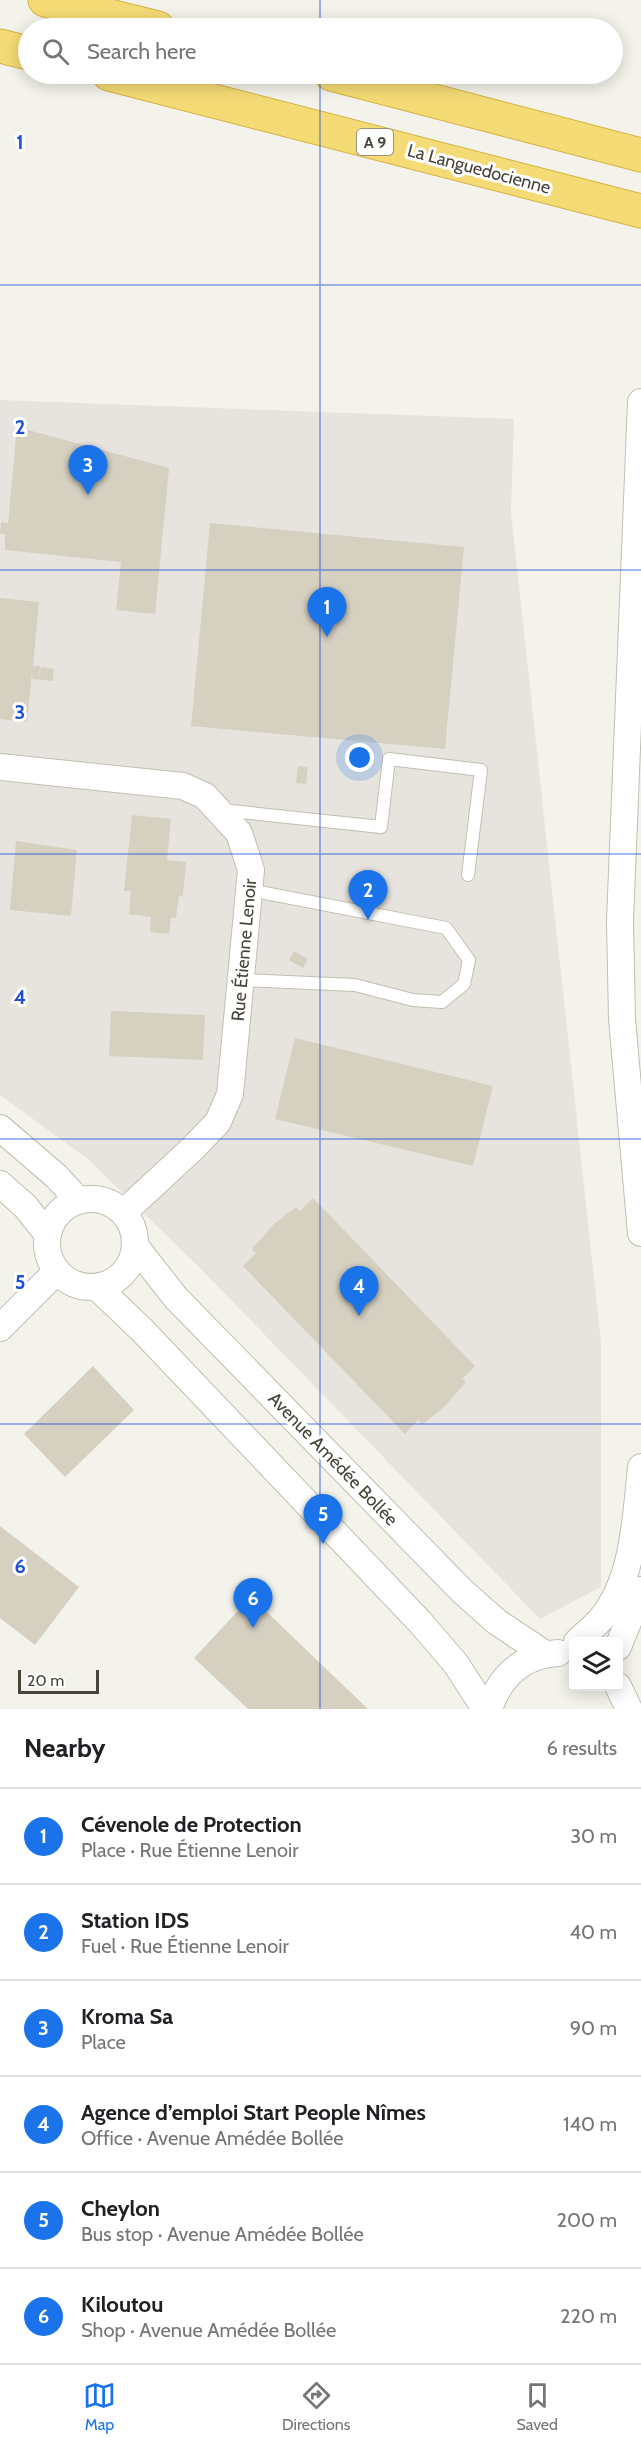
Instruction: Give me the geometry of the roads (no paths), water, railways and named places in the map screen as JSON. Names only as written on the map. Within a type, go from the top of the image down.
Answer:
[{"type":"highway","points":[[45,0],[118,18]]},
{"type":"highway","points":[[0,46],[18,50]]},
{"type":"highway","name":"La Languedocienne","points":[[148,84],[641,211]]},
{"type":"highway","points":[[369,84],[641,155]]},
{"type":"street","points":[[641,402],[620,921],[622,1019],[641,1233]]},
{"type":"street","name":"Rue Étienne Lenoir","points":[[0,767],[183,786],[205,796],[239,833],[251,870],[230,1094],[218,1122],[148,1193],[124,1212]]},
{"type":"street","points":[[0,1128],[56,1176],[79,1201]]},
{"type":"street","points":[[0,1184],[25,1206],[48,1235]]},
{"type":"street","points":[[103,1200],[124,1212],[131,1222],[136,1247],[132,1261],[124,1274],[112,1283],[98,1288],[82,1287],[68,1281],[57,1271],[47,1248],[48,1235],[59,1213],[79,1201],[103,1200]]},
{"type":"street","name":"Avenue Amédée Bollée","points":[[136,1247],[176,1298],[462,1591],[497,1622],[567,1650]]},
{"type":"street","points":[[0,1328],[57,1271]]},
{"type":"street","points":[[98,1288],[150,1338],[432,1635],[456,1664],[487,1709]]},
{"type":"street","points":[[487,1709],[507,1674],[525,1662],[567,1650],[602,1619],[617,1594],[634,1538],[641,1467]]},
{"type":"street","points":[[622,1637],[641,1590]]},
{"type":"lane","points":[[218,810],[381,827],[389,759],[481,770],[468,875]]},
{"type":"lane","points":[[241,980],[355,985],[413,1000],[442,1002],[464,984],[469,960],[446,928],[249,890]]},
{"type":"place","name":"Kroma Sa","points":[[88,495]]},
{"type":"place","name":"Cévenole de Protection","points":[[327,637]]},
{"type":"place","name":"Station IDS","points":[[368,920]]},
{"type":"place","name":"Agence d’emploi Start People Nîmes","points":[[359,1316]]},
{"type":"place","name":"Cheylon","points":[[323,1544]]},
{"type":"place","name":"Kiloutou","points":[[253,1628]]}]
